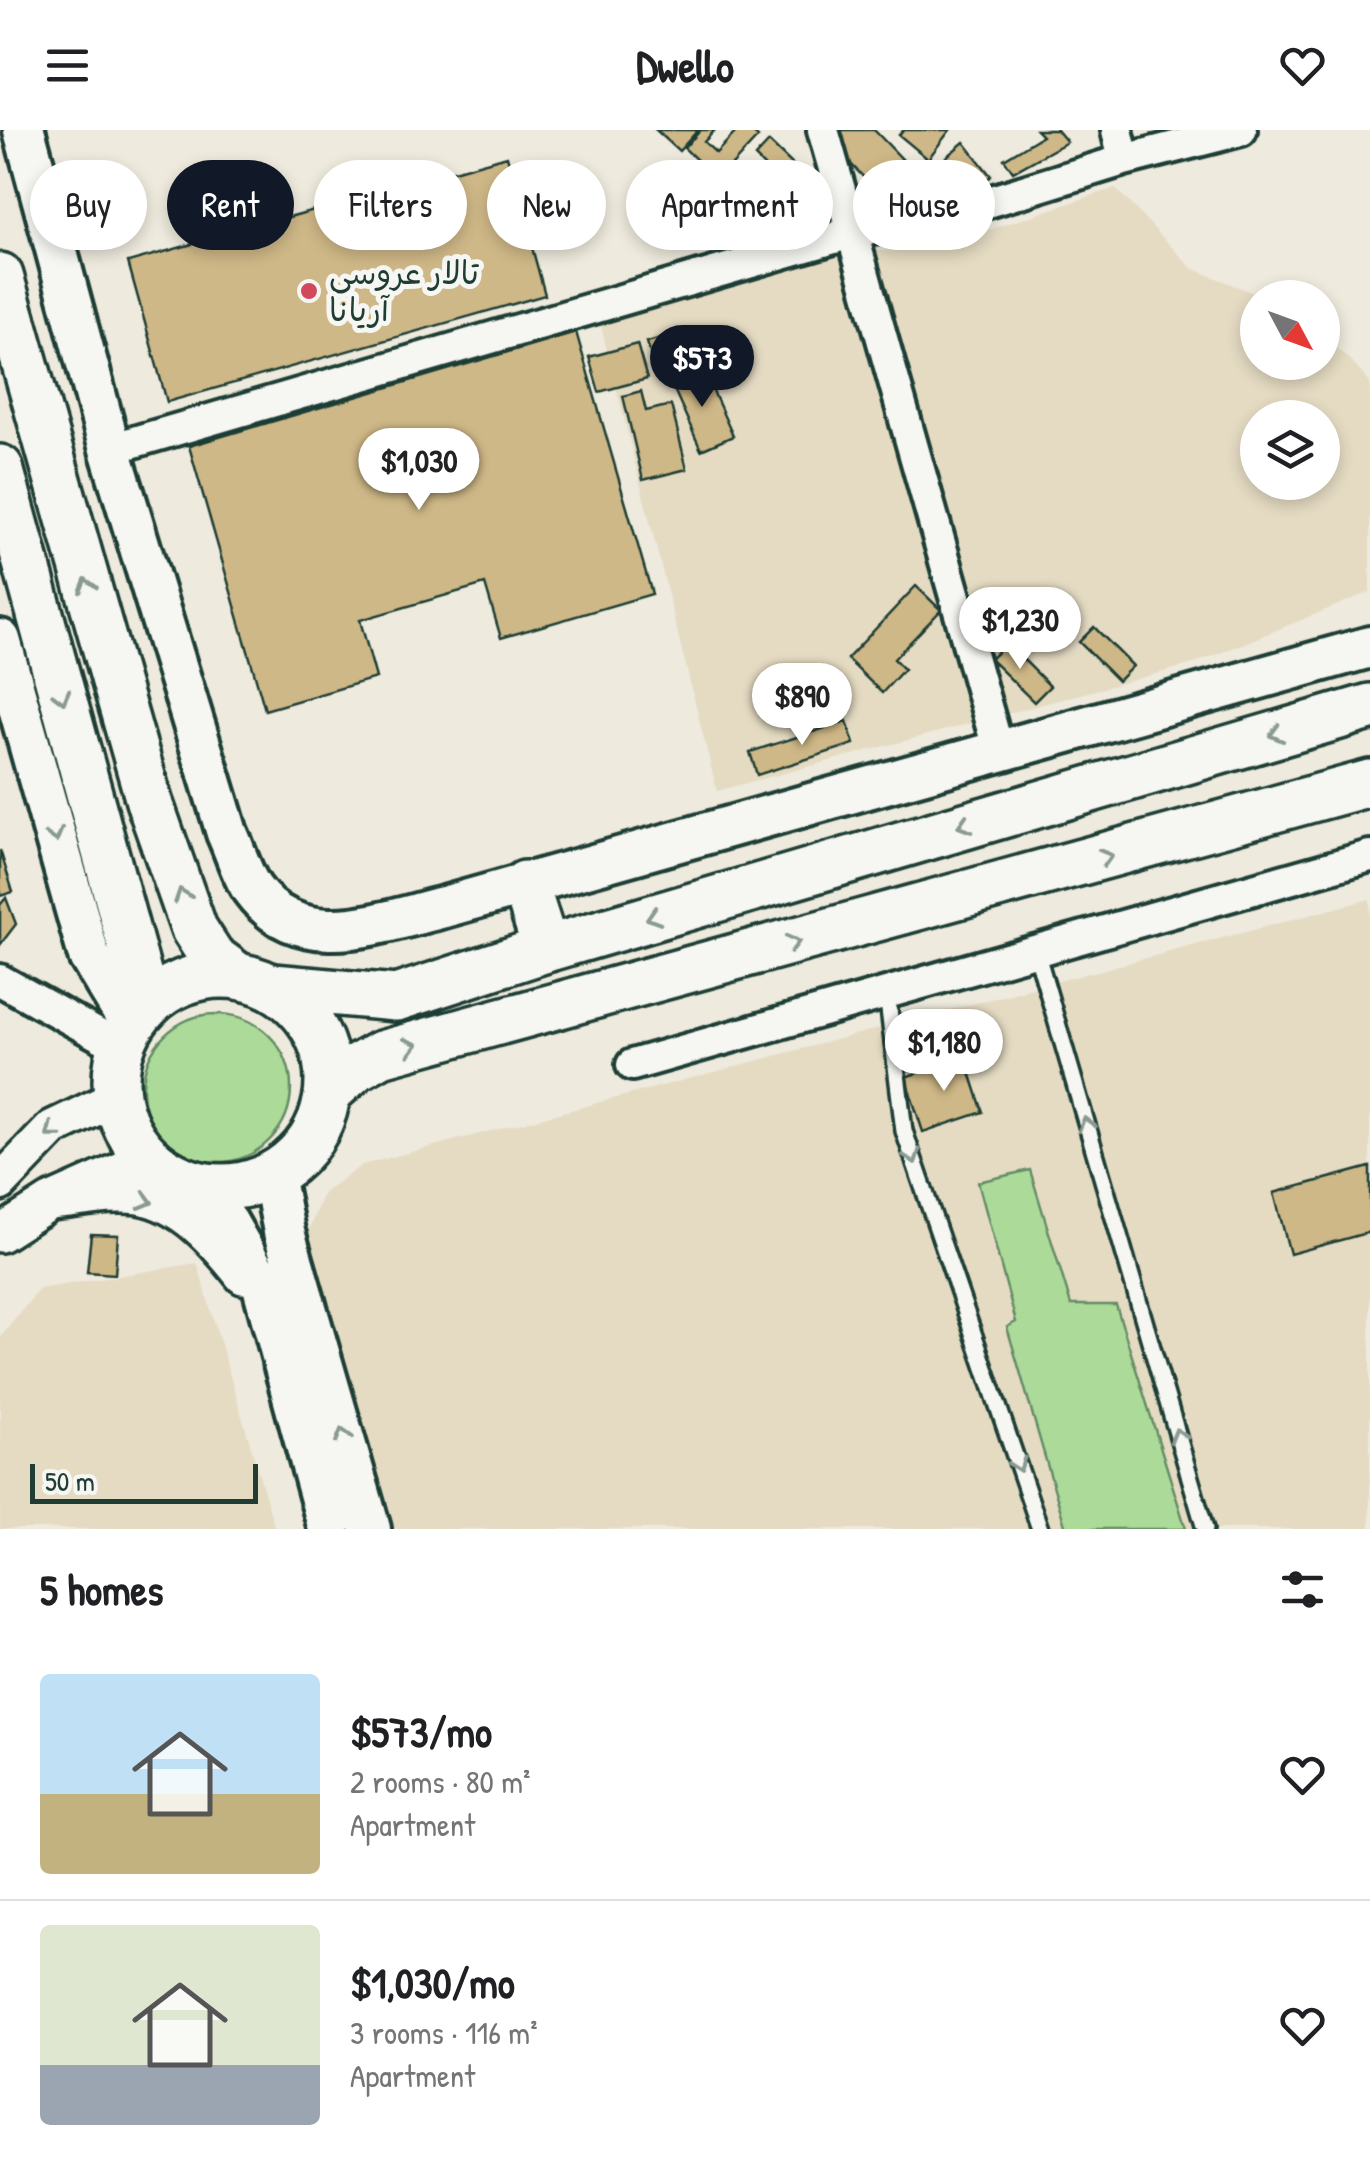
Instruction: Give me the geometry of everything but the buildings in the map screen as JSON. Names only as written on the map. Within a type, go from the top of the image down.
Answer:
[{"type":"main road","points":[[24,130],[110,449],[227,832],[250,888],[276,915],[310,930],[361,928],[1370,647]]},
{"type":"main road","points":[[0,276],[149,801],[194,929],[212,957],[254,980],[298,1005],[317,1031],[327,1061],[328,1093],[322,1118],[293,1160],[272,1174],[236,1186],[198,1185],[174,1176],[149,1158],[123,1122],[116,1098],[115,1072],[133,1026],[173,986],[188,980],[254,980],[396,998],[546,948],[1370,707]]},
{"type":"main road","points":[[0,468],[133,1026]]},
{"type":"main road","points":[[0,640],[89,956],[133,1026]]},
{"type":"main road","points":[[328,1093],[356,1068],[381,1054],[1370,783]]},
{"type":"main road","points":[[525,884],[546,948]]},
{"type":"main road","points":[[272,1174],[284,1232],[370,1529]]},
{"type":"main road","points":[[198,1185],[228,1224],[264,1286],[329,1529]]},
{"type":"street","points":[[823,130],[999,752]]},
{"type":"street","points":[[110,449],[851,232],[943,216],[1120,145],[1241,130]]},
{"type":"street","points":[[632,1065],[1370,856]]},
{"type":"street","points":[[0,980],[133,1026]]},
{"type":"street","points":[[0,1184],[54,1128],[116,1098]]},
{"type":"street","points":[[0,1234],[50,1202],[149,1158]]},
{"type":"street","points":[[50,1202],[138,1196],[180,1213],[217,1242],[251,1286],[280,1386],[300,1427]]},
{"type":"lane","points":[[1036,951],[1205,1529]]},
{"type":"lane","points":[[887,992],[904,1131],[1040,1529]]},
{"type":"shaded area","points":[[1115,188],[1192,268],[1240,288],[1240,380],[1340,380],[1340,352],[1370,383],[1370,592],[1193,664],[717,791],[600,322],[818,254],[995,250],[995,228]]},
{"type":"shaded area","points":[[1370,899],[1370,1529],[387,1529],[305,1240],[323,1193],[362,1165]]},
{"type":"shaded area","points":[[197,1263],[275,1529],[0,1529],[0,1338],[39,1289]]},
{"type":"green space","points":[[217,1014],[245,1019],[270,1035],[286,1060],[291,1088],[286,1116],[270,1141],[245,1157],[217,1162],[189,1157],[164,1141],[148,1116],[143,1088],[148,1060],[164,1035],[189,1019]]},
{"type":"green space","points":[[1030,1170],[1071,1305],[1116,1305],[1186,1529],[1066,1529],[1007,1327],[1016,1322],[978,1182]]},
{"type":"place","name":"تالار عروسی آریانا","points":[[309,291]]}]
